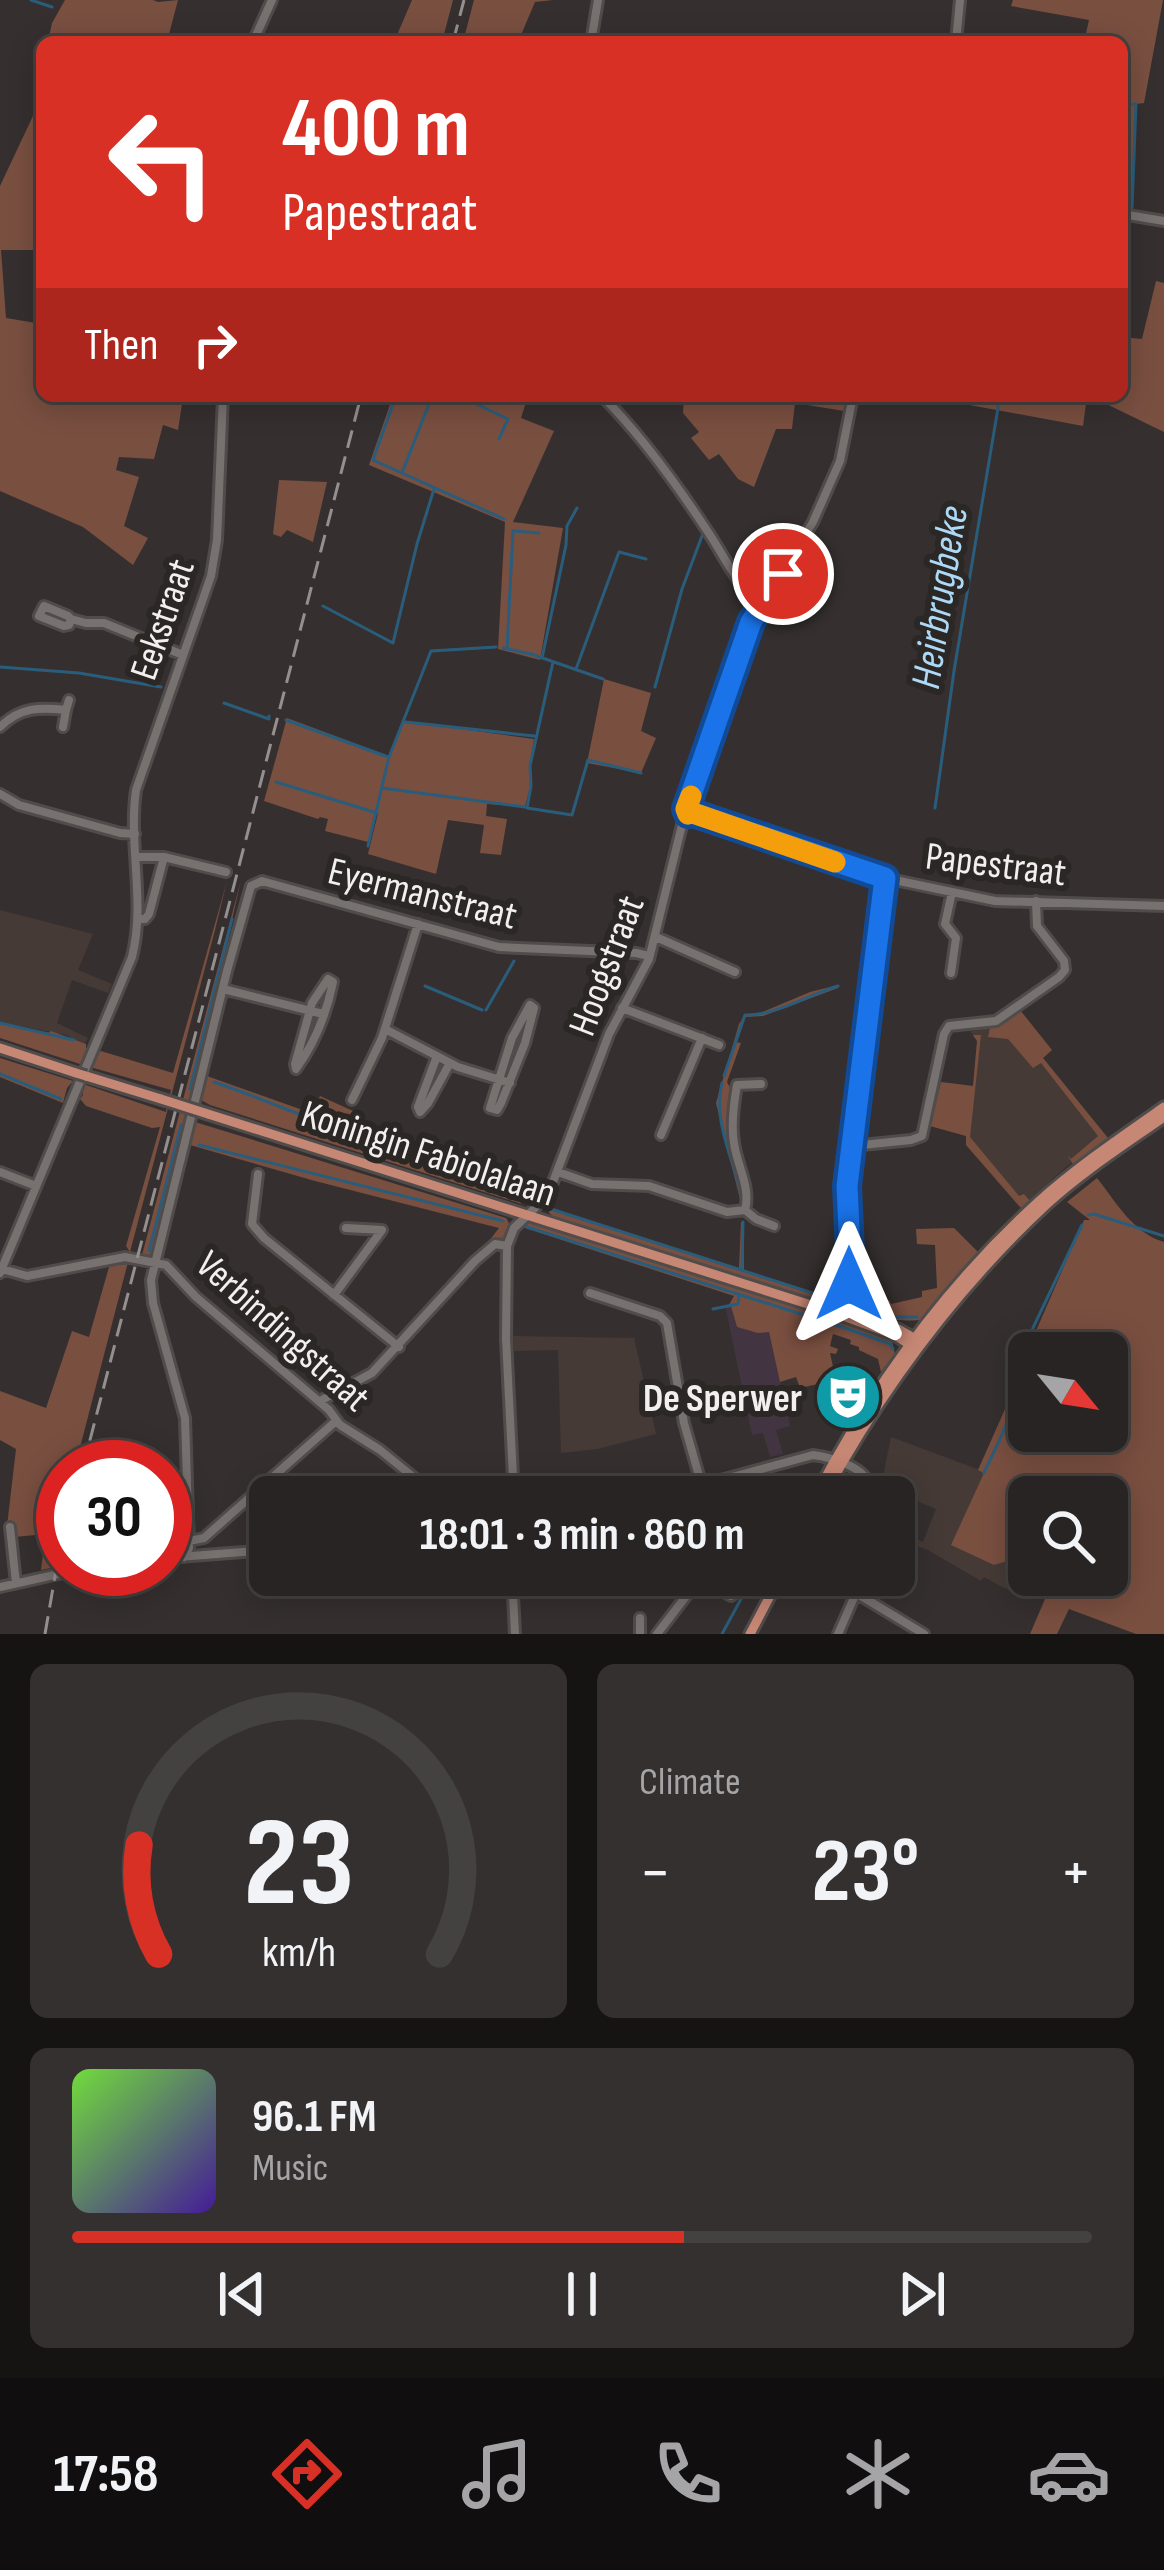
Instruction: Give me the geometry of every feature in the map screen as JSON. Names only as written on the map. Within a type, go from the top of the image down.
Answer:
[{"type":"main road","name":"Koningin Fabiolalaan","points":[[0,1048],[835,1312],[916,1344]]},
{"type":"main road","points":[[838,1462],[864,1411],[966,1278],[1074,1171],[1164,1107]]},
{"type":"main road","points":[[830,1476],[916,1344],[972,1282],[1048,1202],[1164,1117]]},
{"type":"main road","points":[[747,1634],[767,1596]]},
{"type":"street","points":[[257,36],[272,0]]},
{"type":"street","points":[[592,36],[598,0]]},
{"type":"street","points":[[957,36],[960,0]]},
{"type":"street","points":[[1128,215],[1164,220]]},
{"type":"street","name":"Eekstraat","points":[[1,1271],[128,968],[139,919],[136,790],[201,611],[215,556],[223,402]]},
{"type":"street","points":[[607,402],[645,443],[745,590],[762,603]]},
{"type":"street","name":"Hoogstraat","points":[[507,1246],[514,1228],[547,1193],[558,1172],[609,1034],[650,956],[686,809],[751,622],[803,540],[829,488],[840,461],[852,402]]},
{"type":"street","points":[[71,620],[104,623],[183,655]]},
{"type":"street","points":[[0,727],[27,709],[68,705],[63,727]]},
{"type":"street","points":[[0,794],[19,805],[135,834]]},
{"type":"street","name":"Papestraat","points":[[688,814],[885,878],[995,902],[1164,905]]},
{"type":"street","points":[[136,857],[164,856],[226,872]]},
{"type":"street","name":"Eekstraat","points":[[139,919],[149,914],[164,856]]},
{"type":"street","points":[[835,1312],[850,1262],[847,1186],[885,878]]},
{"type":"street","name":"Eyermanstraat","points":[[223,989],[245,906],[254,883],[262,880],[499,947],[650,956]]},
{"type":"street","points":[[951,974],[956,938],[945,924],[952,892]]},
{"type":"street","points":[[852,1146],[922,1136],[944,1034],[950,1026],[996,1021],[1065,970],[1036,926],[1036,901]]},
{"type":"street","points":[[352,1100],[385,1029],[418,924]]},
{"type":"street","points":[[656,937],[736,972]]},
{"type":"street","points":[[331,979],[323,1014],[296,1069],[295,1064],[310,1010],[331,979]]},
{"type":"street","points":[[186,1440],[185,1418],[151,1280],[223,989],[323,1014]]},
{"type":"street","points":[[530,1005],[526,1043],[493,1110],[512,1038],[530,1005]]},
{"type":"street","points":[[622,1007],[719,1045]]},
{"type":"street","points":[[385,1029],[450,1063],[510,1083]]},
{"type":"street","points":[[512,1038],[526,1043]]},
{"type":"street","points":[[661,1136],[702,1038]]},
{"type":"street","points":[[437,1056],[420,1112],[450,1063]]},
{"type":"street","points":[[745,1210],[748,1198],[733,1142],[735,1095],[737,1085],[761,1084]]},
{"type":"street","points":[[0,1172],[36,1186]]},
{"type":"street","points":[[558,1172],[592,1184],[649,1186],[727,1212],[745,1210],[774,1226]]},
{"type":"street","points":[[258,1174],[253,1224],[264,1238],[399,1347]]},
{"type":"street","points":[[545,1221],[542,1211],[547,1193]]},
{"type":"street","points":[[334,1294],[382,1230],[346,1228]]},
{"type":"street","points":[[320,1401],[372,1373],[475,1261],[495,1244],[507,1246],[513,1476]]},
{"type":"street","name":"Verbindingstraat","points":[[1,1271],[27,1276],[125,1257],[166,1265],[196,1297],[320,1401],[336,1421],[412,1476]]},
{"type":"street","points":[[590,1293],[660,1316],[667,1323],[698,1476]]},
{"type":"street","points":[[192,1540],[204,1538],[336,1421]]},
{"type":"street","points":[[728,1476],[796,1457],[822,1455],[863,1476]]},
{"type":"street","points":[[10,1527],[16,1583]]},
{"type":"street","points":[[192,1556],[249,1552]]},
{"type":"street","points":[[0,1587],[36,1579]]},
{"type":"street","points":[[513,1596],[515,1634]]},
{"type":"street","points":[[656,1634],[686,1596]]},
{"type":"street","points":[[838,1634],[855,1596]]},
{"type":"street","points":[[861,1596],[924,1634]]},
{"type":"street","points":[[640,1618],[640,1634]]},
{"type":"shaded area","points":[[65,0],[178,0],[169,36],[49,36]]},
{"type":"shaded area","points":[[412,0],[453,0],[444,36],[397,36]]},
{"type":"shaded area","points":[[474,0],[553,0],[535,2],[521,36],[465,36]]},
{"type":"shaded area","points":[[1013,0],[1163,0],[1144,103],[1136,104],[1131,211],[1128,36],[1085,36],[1089,20],[1011,6]]},
{"type":"shaded area","points":[[36,110],[36,250],[1,250],[6,318],[36,323],[36,402],[182,404],[178,430],[163,425],[154,459],[119,457],[116,470],[139,477],[124,526],[148,538],[133,565],[83,527],[0,491],[0,186]]},
{"type":"shaded area","points":[[1156,281],[1164,283],[1164,432],[1102,402],[1128,402],[1128,338],[1142,339]]},
{"type":"shaded area","points":[[391,402],[526,402],[521,418],[554,431],[513,522],[563,528],[540,660],[498,649],[505,522],[369,465]]},
{"type":"shaded area","points":[[684,402],[845,402],[844,411],[795,403],[792,429],[776,429],[754,487],[738,479],[719,454],[709,460],[691,438],[699,432],[683,413]]},
{"type":"shaded area","points":[[964,402],[1086,402],[1083,426]]},
{"type":"shaded area","points":[[279,480],[327,482],[313,542],[287,530],[281,537],[273,534]]},
{"type":"shaded area","points":[[604,679],[651,693],[641,731],[656,738],[641,773],[587,763]]},
{"type":"shaded area","points":[[287,718],[389,756],[403,721],[534,739],[525,807],[487,804],[486,816],[507,819],[501,855],[480,853],[484,825],[448,820],[436,874],[368,854],[378,813],[368,842],[325,831],[328,819],[264,801]]},
{"type":"shaded area","points":[[241,880],[203,1048],[147,1257],[142,1255]]},
{"type":"shaded area","points":[[227,881],[130,1252],[126,1246],[160,1127],[86,1106],[80,1099],[83,1084],[166,1112],[171,1090],[90,1067],[101,1051],[173,1073]]},
{"type":"shaded area","points":[[0,910],[93,934],[78,970],[112,984],[108,993],[72,980],[57,1023],[88,1038],[84,1044],[66,1035],[0,1022]]},
{"type":"shaded area","points":[[838,985],[763,1016],[745,1017],[727,1082],[731,1139],[745,1199],[740,1199],[716,1103],[739,1024],[746,1014],[758,1014]]},
{"type":"shaded area","points":[[1020,1010],[1052,1050],[1043,1058],[1107,1137],[1020,1208],[966,1145],[966,1136],[930,1126],[941,1082],[973,1086],[977,1041],[970,1031],[998,1027]]},
{"type":"shaded area","points":[[1020,1010],[1052,1050],[1043,1058],[1108,1138],[1073,1164],[1067,1155],[1071,1159],[1098,1136],[1041,1063],[1033,1068],[1008,1039],[988,1037],[990,1028]]},
{"type":"shaded area","points":[[0,1022],[51,1031],[86,1044],[86,1053],[80,1064],[0,1038]]},
{"type":"shaded area","points":[[973,1035],[981,1035],[970,1137],[1019,1196],[1024,1194],[1030,1201],[1022,1209],[966,1145],[966,1136],[930,1126],[941,1082],[973,1086],[977,1041]]},
{"type":"shaded area","points":[[0,1058],[73,1081],[63,1103],[0,1077]]},
{"type":"shaded area","points":[[207,1076],[311,1113],[320,1096],[353,1111],[346,1127],[528,1195],[545,1179],[548,1185],[539,1200],[525,1205],[210,1105],[201,1100]]},
{"type":"shaded area","points":[[195,1122],[506,1218],[508,1232],[503,1241],[491,1242],[499,1228],[190,1145]]},
{"type":"shaded area","points":[[561,1176],[566,1182],[559,1180],[550,1203],[555,1210],[739,1268],[744,1222],[744,1270],[825,1296],[835,1279],[839,1280],[834,1292],[821,1302],[553,1217],[547,1198]]},
{"type":"shaded area","points":[[1097,1178],[1134,1224],[1164,1242],[1164,1634],[1136,1634],[1069,1609],[1057,1634],[1030,1634],[1045,1599],[1038,1596],[1128,1596],[1128,1476],[1008,1476],[1008,1561],[994,1565],[951,1545],[984,1473],[978,1470],[1008,1402],[1008,1452],[1128,1452],[1128,1332],[1029,1332],[1036,1331],[1084,1220],[1090,1220],[1067,1202]]},
{"type":"shaded area","points":[[530,1222],[891,1337],[895,1354],[881,1372],[878,1359],[833,1334],[830,1346],[838,1349],[830,1353],[836,1380],[800,1388],[796,1377],[780,1382],[769,1332],[737,1327],[730,1303],[734,1296],[523,1226]]},
{"type":"shaded area","points":[[954,1228],[979,1253],[920,1320],[872,1315],[850,1303],[849,1294],[864,1290],[865,1302],[889,1300],[891,1304],[937,1288],[935,1245],[917,1244],[916,1229]]},
{"type":"shaded area","points":[[128,1262],[82,1440],[36,1440],[36,1535],[6,1535],[16,1449],[0,1440],[0,1391],[46,1408],[72,1331],[89,1337],[109,1267]]},
{"type":"shaded area","points":[[730,1303],[737,1327],[769,1331],[790,1426],[776,1430],[783,1454],[770,1457],[763,1433],[752,1435],[725,1305]]},
{"type":"shaded area","points":[[513,1336],[634,1338],[656,1434],[561,1453],[558,1350],[514,1351]]},
{"type":"shaded area","points":[[891,1437],[1008,1485],[1008,1589],[984,1577],[981,1581],[915,1545],[915,1539],[923,1542],[936,1509],[915,1500],[915,1476],[883,1476]]},
{"type":"waterway","points":[[31,0],[52,7]]},
{"type":"waterway","name":"Heirbrugbeke","points":[[1128,105],[1136,104],[1132,208]]},
{"type":"waterway","points":[[394,402],[373,460],[504,519]]},
{"type":"waterway","points":[[402,473],[430,402]]},
{"type":"waterway","points":[[472,402],[508,419],[499,439]]},
{"type":"waterway","name":"Heirbrugbeke","points":[[935,808],[999,402]]},
{"type":"waterway","points":[[323,606],[393,643],[434,489]]},
{"type":"waterway","points":[[542,658],[567,526],[577,508]]},
{"type":"waterway","points":[[507,649],[513,531],[539,533]]},
{"type":"waterway","points":[[655,687],[702,536]]},
{"type":"waterway","points":[[576,669],[619,552],[646,559]]},
{"type":"waterway","points":[[368,846],[389,757],[431,651],[496,647]]},
{"type":"waterway","points":[[503,648],[603,679]]},
{"type":"waterway","points":[[553,662],[530,766],[527,808],[572,815],[588,760],[641,773]]},
{"type":"waterway","points":[[0,667],[79,673],[161,687]]},
{"type":"waterway","points":[[224,703],[269,716]]},
{"type":"waterway","points":[[286,720],[388,757]]},
{"type":"waterway","points":[[406,722],[534,736]]},
{"type":"waterway","points":[[276,782],[377,813]]},
{"type":"waterway","points":[[382,788],[525,807]]},
{"type":"waterway","points":[[190,1089],[232,919]]},
{"type":"waterway","points":[[486,1010],[514,961]]},
{"type":"waterway","points":[[425,986],[482,1010]]},
{"type":"waterway","name":"Heirbrugbeke","points":[[724,1076],[745,1015],[779,1009],[838,986]]},
{"type":"waterway","points":[[0,1023],[74,1040]]},
{"type":"waterway","points":[[0,1074],[61,1099]]},
{"type":"waterway","points":[[214,1082],[526,1201]]},
{"type":"waterway","name":"Heirbrugbeke","points":[[722,1083],[722,1127],[742,1200]]},
{"type":"waterway","points":[[149,1251],[181,1125]]},
{"type":"waterway","points":[[199,1145],[503,1221]]},
{"type":"waterway","points":[[551,1209],[825,1297]]},
{"type":"waterway","points":[[1088,1215],[1164,1236]]},
{"type":"waterway","name":"Heirbrugbeke","points":[[742,1268],[743,1222]]},
{"type":"waterway","points":[[984,1473],[1012,1409],[1011,1374],[1082,1225]]},
{"type":"waterway","points":[[527,1227],[848,1329],[893,1349]]},
{"type":"waterway","name":"Heirbrugbeke","points":[[713,1309],[738,1304],[739,1297]]},
{"type":"waterway","points":[[856,1306],[895,1317],[917,1317]]},
{"type":"waterway","name":"Heirbrugbeke","points":[[722,1634],[743,1596]]},
{"type":"railway","points":[[455,36],[464,0]]},
{"type":"railway","points":[[90,1440],[359,402]]},
{"type":"railway","points":[[45,1634],[52,1596]]},
{"type":"slow traffic","points":[[691,796],[688,814],[835,862]]},
{"type":"place","name":"De Sperwer","points":[[848,1397]]},
{"type":"route","points":[[783,574],[751,622],[686,809],[688,814],[885,878],[847,1186],[849,1284]]}]
